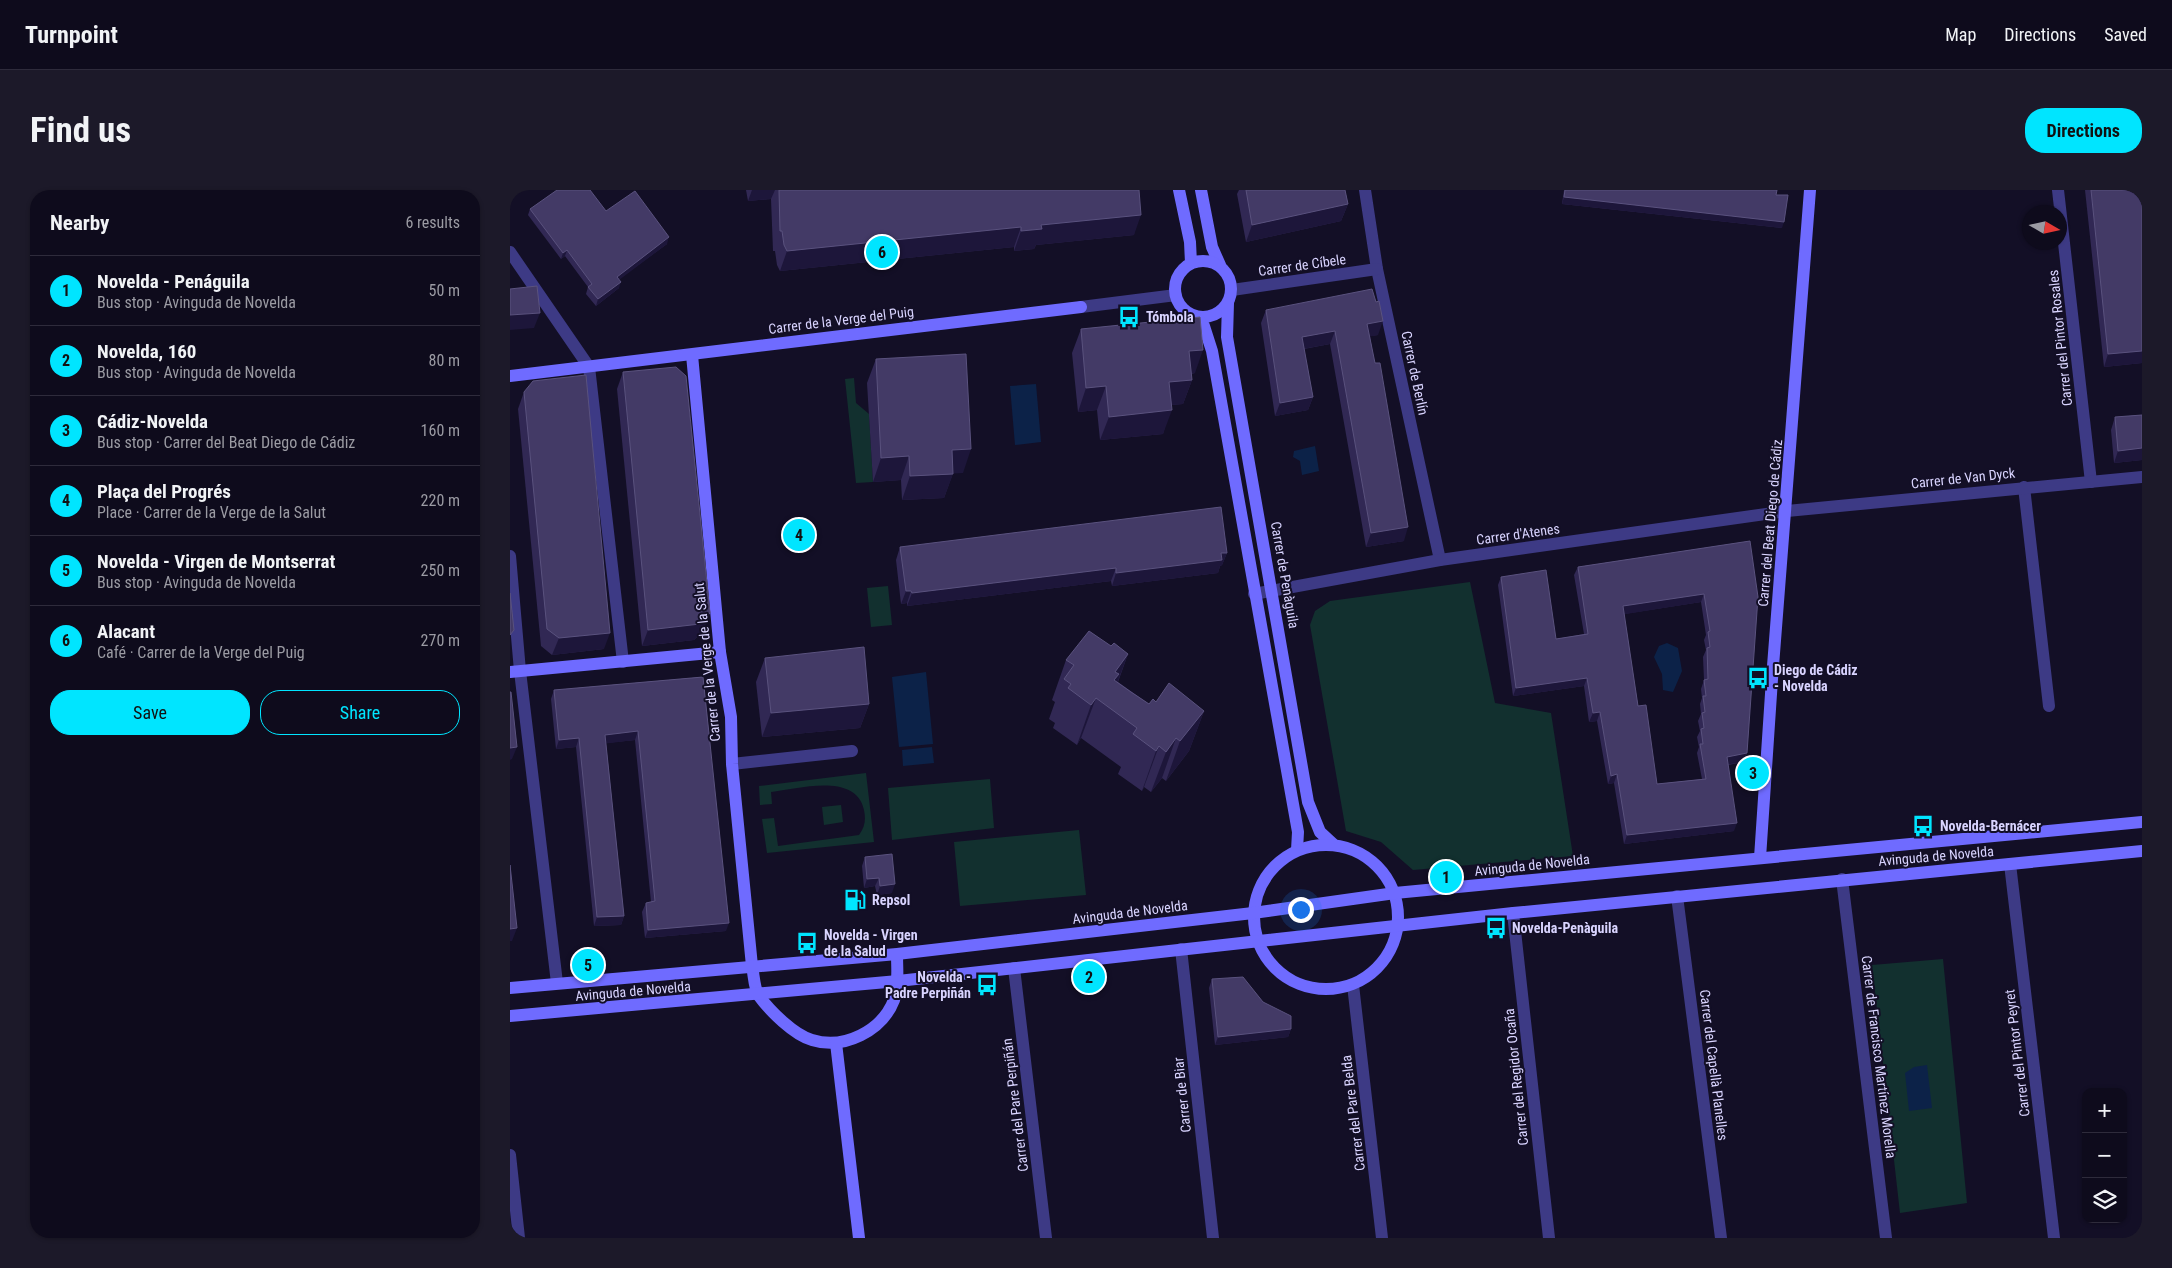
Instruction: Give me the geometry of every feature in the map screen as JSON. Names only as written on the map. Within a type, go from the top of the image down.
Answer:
[{"type":"main road","points":[[1179,190],[1190,242],[1191,263]]},
{"type":"main road","points":[[1196,317],[1208,317],[1219,312],[1228,303],[1232,290],[1230,277],[1220,265],[1212,247],[1201,190]]},
{"type":"main road","name":"Carrer del Beat Diego de Cádiz","points":[[1760,858],[1810,190]]},
{"type":"main road","points":[[1220,265],[1204,260],[1191,263],[1181,270],[1176,282],[1176,295],[1182,308],[1196,317],[1204,326],[1212,351],[1298,832],[1297,850]]},
{"type":"main road","name":"Carrer de Penàguila","points":[[1228,303],[1226,337],[1273,592],[1308,802],[1320,832],[1333,844]]},
{"type":"main road","name":"Carrer de la Verge del Puig","points":[[510,376],[1081,307]]},
{"type":"main road","name":"Carrer de la Verge de la Salut","points":[[692,354],[720,652],[731,717],[732,764],[752,966]]},
{"type":"main road","points":[[515,672],[720,652]]},
{"type":"main road","name":"Avinguda de Novelda","points":[[510,988],[897,954],[1253,913],[1395,893],[2142,822]]},
{"type":"main road","points":[[1333,844],[1358,852],[1386,875],[1395,893],[1398,926],[1394,943],[1385,960],[1370,975],[1353,985],[1322,990],[1294,983],[1271,966],[1257,940],[1253,913],[1259,888],[1274,866],[1297,850],[1315,845],[1333,844]]},
{"type":"main road","name":"Avinguda de Novelda","points":[[510,1016],[898,981],[1513,913],[1842,879],[2142,851]]},
{"type":"main road","points":[[752,966],[758,995],[792,1030],[812,1040],[836,1043],[860,1036],[877,1025],[888,1012],[894,999],[898,981],[897,954]]},
{"type":"main road","points":[[836,1043],[859,1238]]},
{"type":"street","name":"Carrer de Berlín","points":[[1365,190],[1377,269],[1440,560]]},
{"type":"street","name":"Carrer del Pintor Rosales","points":[[2058,190],[2091,482]]},
{"type":"street","points":[[510,252],[589,367],[623,662]]},
{"type":"street","name":"Carrer de Cíbele","points":[[1232,290],[1377,269]]},
{"type":"street","name":"Carrer de la Verge del Puig","points":[[1081,307],[1176,295]]},
{"type":"street","name":"Carrer de Van Dyck","points":[[1787,511],[2142,477]]},
{"type":"street","points":[[2024,487],[2050,706]]},
{"type":"street","name":"Carrer d'Atenes","points":[[1254,594],[1440,560],[1787,511]]},
{"type":"street","points":[[510,556],[515,672],[558,983]]},
{"type":"street","points":[[732,764],[852,751]]},
{"type":"street","name":"Carrer del Pintor Peyret","points":[[2010,864],[2054,1238]]},
{"type":"street","name":"Carrer de Francisco Martínez Morella","points":[[1842,879],[1886,1238]]},
{"type":"street","name":"Carrer del Capellà Planelles","points":[[1678,896],[1721,1238]]},
{"type":"street","name":"Carrer del Regidor Ocaña","points":[[1513,913],[1549,1238]]},
{"type":"street","name":"Carrer de Biar","points":[[1181,949],[1213,1238]]},
{"type":"street","name":"Carrer del Pare Perpiñán","points":[[1014,968],[1046,1238]]},
{"type":"street","name":"Carrer del Pare Belda","points":[[1353,985],[1382,1238]]},
{"type":"street","points":[[510,1155],[515,1230]]},
{"type":"green space","points":[[854,378],[856,403],[869,414],[873,482],[856,483],[845,379]]},
{"type":"green space","points":[[1470,582],[1495,703],[1551,713],[1573,856],[1413,870],[1381,842],[1346,831],[1310,625],[1315,611],[1330,601]]},
{"type":"green space","points":[[888,586],[892,625],[871,627],[867,588]]},
{"type":"green space","points":[[866,773],[874,842],[767,853],[762,819],[774,818],[778,846],[859,835],[864,826],[865,814],[859,798],[850,791],[838,787],[810,786],[771,792],[772,804],[760,805],[759,786]]},
{"type":"green space","points":[[990,779],[994,828],[892,840],[888,788]]},
{"type":"green space","points":[[841,805],[843,822],[824,825],[822,807]]},
{"type":"green space","points":[[1079,830],[1086,895],[960,906],[954,842]]},
{"type":"green space","points":[[1943,959],[1967,1203],[1900,1213],[1872,965]]},
{"type":"water","points":[[1036,384],[1041,442],[1015,445],[1010,386]]},
{"type":"water","points":[[1315,446],[1319,471],[1302,475],[1300,461],[1293,457],[1294,451]]},
{"type":"water","points":[[1667,643],[1678,648],[1682,671],[1673,692],[1663,690],[1662,674],[1654,657],[1659,646]]},
{"type":"water","points":[[926,672],[933,744],[899,747],[892,677]]},
{"type":"water","points":[[932,747],[934,763],[903,766],[902,750]]},
{"type":"water","points":[[1927,1065],[1932,1108],[1909,1111],[1905,1073],[1914,1067]]},
{"type":"building","points":[[557,190],[590,190],[606,211],[635,191],[669,237],[617,277],[621,282],[598,299],[588,287],[592,284],[567,250],[563,253],[530,209]]},
{"type":"building","points":[[779,190],[1139,190],[1141,215],[1041,225],[1042,229],[1021,231],[1021,227],[787,251],[782,231],[780,231]]},
{"type":"building","points":[[1246,190],[1345,190],[1348,204],[1252,225]]},
{"type":"building","points":[[1565,190],[1777,190],[1776,195],[1788,195],[1784,222],[1564,197]]},
{"type":"building","points":[[2091,190],[2142,190],[2142,351],[2108,354]]},
{"type":"building","points":[[537,286],[540,313],[510,315],[510,289]]},
{"type":"building","points":[[1372,289],[1376,302],[1379,301],[1383,321],[1367,324],[1375,363],[1380,363],[1408,527],[1371,533],[1335,331],[1302,337],[1313,397],[1280,403],[1266,310]]},
{"type":"building","points":[[1200,317],[1203,350],[1189,351],[1192,380],[1169,382],[1172,410],[1109,417],[1106,386],[1086,388],[1081,329]]},
{"type":"building","points":[[966,354],[971,449],[952,450],[953,474],[910,476],[909,456],[881,458],[876,359]]},
{"type":"building","points":[[676,367],[686,376],[710,613],[700,624],[648,630],[623,372]]},
{"type":"building","points":[[586,375],[610,633],[559,638],[547,629],[524,392],[533,381]]},
{"type":"building","points":[[2142,415],[2142,448],[2118,451],[2115,417]]},
{"type":"building","points":[[1221,507],[1227,553],[1221,553],[1222,560],[1116,573],[1116,568],[912,593],[911,591],[906,591],[900,547]]},
{"type":"building","points":[[1750,541],[1758,597],[1747,753],[1727,757],[1737,823],[1627,835],[1617,774],[1611,776],[1600,712],[1593,713],[1587,678],[1516,688],[1501,577],[1546,570],[1556,639],[1588,634],[1578,567]],"holes":[[[1704,594],[1710,631],[1708,632],[1710,647],[1707,648],[1708,679],[1704,680],[1706,696],[1703,696],[1705,712],[1702,713],[1704,728],[1701,729],[1703,744],[1700,744],[1706,779],[1657,784],[1646,705],[1638,706],[1623,606]]]},
{"type":"building","points":[[510,593],[514,630],[510,635]]},
{"type":"building","points":[[1089,631],[1111,646],[1114,643],[1128,654],[1115,672],[1119,674],[1114,680],[1131,692],[1149,704],[1153,699],[1156,702],[1169,683],[1204,711],[1180,741],[1176,738],[1166,752],[1159,746],[1156,751],[1133,734],[1137,728],[1096,698],[1091,705],[1068,688],[1071,684],[1064,679],[1074,665],[1066,660]]},
{"type":"building","points":[[864,647],[869,704],[771,713],[765,658]]},
{"type":"building","points":[[703,677],[729,923],[648,930],[646,903],[655,901],[638,731],[605,735],[624,916],[597,917],[579,738],[559,740],[554,690]]},
{"type":"building","points":[[510,692],[517,747],[510,748]]},
{"type":"building","points":[[892,854],[895,884],[880,886],[879,878],[867,879],[865,857]]},
{"type":"building","points":[[510,865],[517,928],[510,929]]},
{"type":"building","points":[[1243,977],[1263,1002],[1291,1016],[1291,1029],[1218,1037],[1212,979]]},
{"type":"place","name":"Alacant","points":[[882,252]]},
{"type":"place","name":"Tómbola","points":[[1129,317]]},
{"type":"place","name":"Plaça del Progrés","points":[[799,535]]},
{"type":"place","name":"Diego de Cádiz - Novelda","points":[[1758,678]]},
{"type":"place","name":"Cádiz-Novelda","points":[[1753,773]]},
{"type":"place","name":"Novelda-Bernácer","points":[[1923,826]]},
{"type":"place","name":"Novelda - Penáguila","points":[[1446,877]]},
{"type":"place","name":"Repsol","points":[[855,900]]},
{"type":"place","name":"Novelda-Penàguila","points":[[1496,928]]},
{"type":"place","name":"Novelda - Virgen de la Salud","points":[[807,943]]},
{"type":"place","name":"Novelda - Virgen de Montserrat","points":[[588,965]]},
{"type":"place","name":"Novelda, 160","points":[[1089,977]]},
{"type":"place","name":"Novelda - Padre Perpiñán","points":[[987,985]]}]
